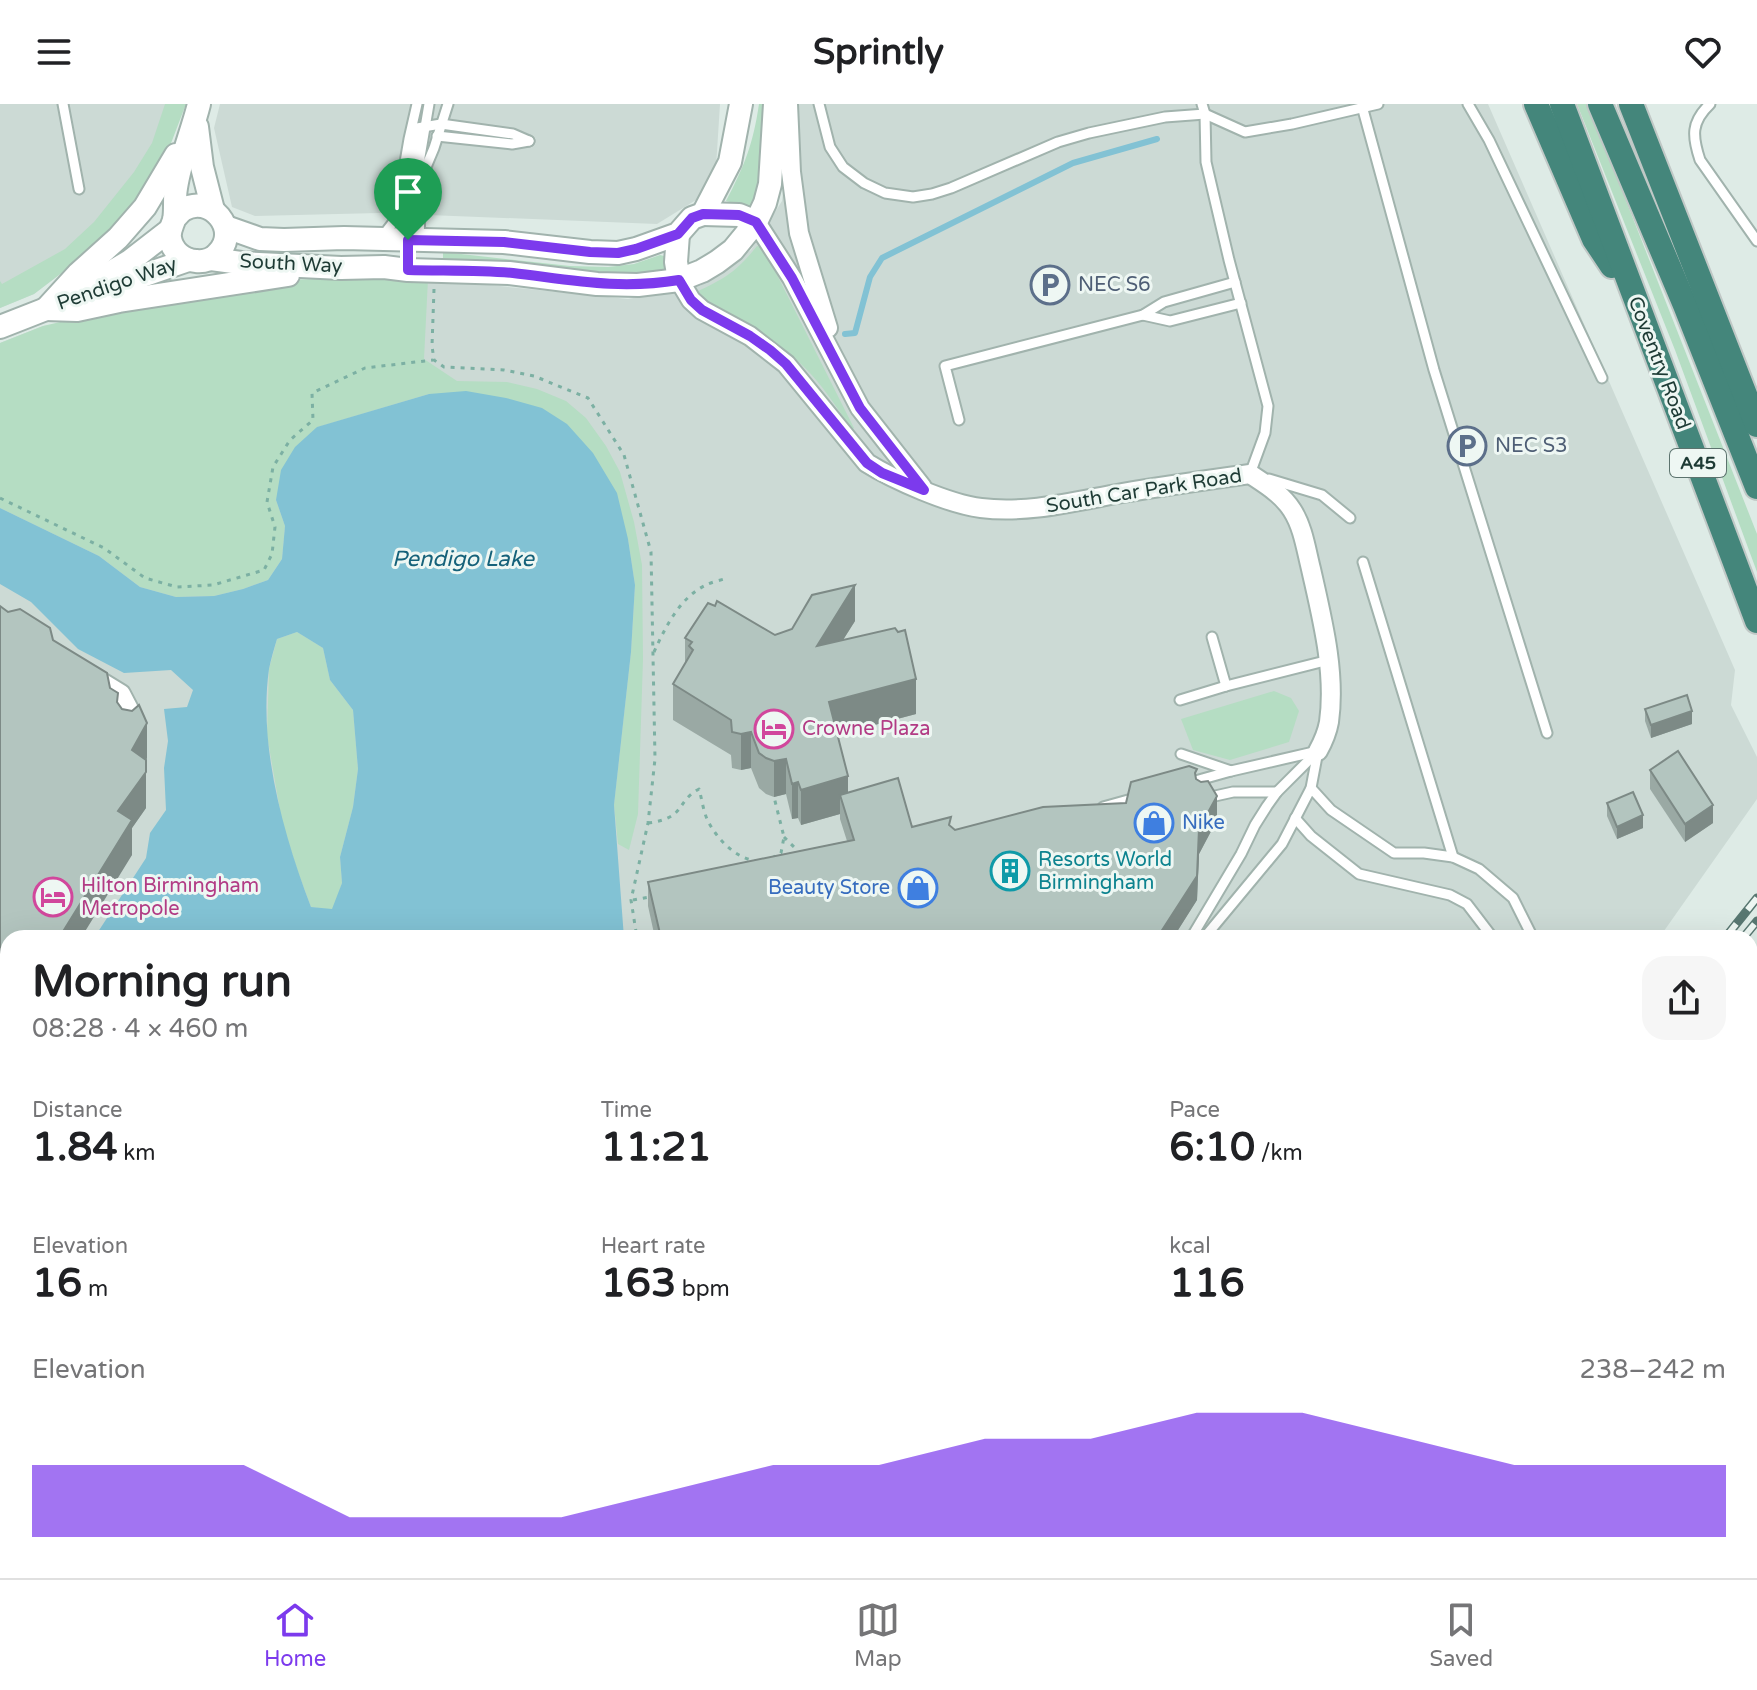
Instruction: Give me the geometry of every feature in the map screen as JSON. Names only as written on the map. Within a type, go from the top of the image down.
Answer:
[{"type":"highway","points":[[1536,104],[1594,239],[1638,305]]},
{"type":"highway","name":"Coventry Road","points":[[1562,104],[1757,621]]},
{"type":"highway","name":"A45","points":[[1600,104],[1685,305],[1757,487]]},
{"type":"highway","points":[[1617,104],[1685,305]]},
{"type":"highway","points":[[1631,104],[1757,425]]},
{"type":"street","name":"South Way","points":[[200,259],[341,268],[384,267],[410,252],[504,242],[590,252],[618,253],[636,249],[678,234],[692,218],[703,214],[730,162],[741,104]]},
{"type":"street","name":"South Way","points":[[219,218],[260,239],[380,240],[410,252],[435,271],[509,273],[597,284],[638,285],[679,280],[702,271],[733,250],[756,222],[770,184],[775,104]]},
{"type":"street","points":[[788,104],[792,187],[799,233],[845,381]]},
{"type":"street","points":[[197,111],[202,167],[219,218],[224,245],[219,253],[200,259],[180,255],[170,239],[176,188],[197,111]]},
{"type":"street","points":[[46,309],[145,207],[170,168],[197,111]]},
{"type":"street","points":[[172,224],[185,209],[199,205],[219,218]]},
{"type":"street","points":[[703,214],[739,215],[756,222],[792,278],[860,408],[924,490]]},
{"type":"street","name":"Pendigo Way","points":[[46,309],[130,261],[172,224]]},
{"type":"street","points":[[678,234],[676,262],[679,280]]},
{"type":"street","name":"Pendigo Way","points":[[0,327],[200,259]]},
{"type":"street","points":[[46,309],[77,310],[162,294],[341,268]]},
{"type":"street","name":"South Car Park Road","points":[[679,280],[691,300],[702,310],[750,336],[786,364],[867,463],[882,473],[950,500],[1008,510],[1046,507],[1250,474],[1281,496],[1296,517],[1306,548],[1329,660],[1329,719],[1318,751]]},
{"type":"street","points":[[81,669],[121,694],[133,717],[129,735]]},
{"type":"lane","points":[[63,104],[79,189]]},
{"type":"lane","points":[[380,240],[395,220],[417,104]]},
{"type":"lane","points":[[410,252],[429,104]]},
{"type":"lane","points":[[421,179],[448,104]]},
{"type":"lane","points":[[819,104],[830,147],[843,167],[864,183],[885,193],[913,197],[951,188],[1058,142],[1203,109],[1245,132],[1378,104]]},
{"type":"lane","points":[[1468,104],[1489,140],[1602,378]]},
{"type":"lane","points":[[1710,104],[1698,115],[1694,131],[1700,160],[1757,241]]},
{"type":"lane","points":[[1362,106],[1436,378],[1547,733]]},
{"type":"lane","points":[[1203,109],[1206,162],[1268,406],[1265,433],[1250,474],[1322,495],[1350,518]]},
{"type":"lane","points":[[398,201],[407,193],[417,128],[441,124],[513,134],[529,141],[512,144],[437,136]]},
{"type":"lane","points":[[502,153],[512,144]]},
{"type":"lane","points":[[959,420],[945,366],[1143,315],[1164,302],[1235,282]]},
{"type":"lane","points":[[1143,315],[1170,321],[1241,303]]},
{"type":"lane","points":[[1363,562],[1453,857]]},
{"type":"lane","points":[[1212,637],[1226,686]]},
{"type":"lane","points":[[1180,700],[1329,660]]},
{"type":"lane","points":[[1185,784],[1318,751]]},
{"type":"lane","points":[[1196,930],[1277,792],[1318,751]]},
{"type":"lane","name":"South Car Park Road","points":[[1211,930],[1282,844],[1311,788],[1318,751]]},
{"type":"lane","points":[[1181,754],[1231,771]]},
{"type":"lane","points":[[1311,788],[1331,810],[1394,853],[1453,857],[1479,869],[1513,898],[1529,930]]},
{"type":"lane","points":[[1093,809],[1154,792]]},
{"type":"lane","points":[[1202,799],[1233,792],[1277,792]]},
{"type":"lane","points":[[1295,818],[1311,836],[1359,874],[1450,895],[1467,904],[1487,930]]},
{"type":"path","points":[[434,360],[435,271]]},
{"type":"path","points":[[0,498],[104,548],[145,578],[177,587],[213,585],[264,570],[272,554],[275,527],[267,502],[273,467],[290,440],[313,420],[312,393],[365,368],[434,360],[444,367],[504,370],[534,376],[588,398],[624,455],[651,552],[655,759],[648,823],[631,900],[636,930]]},
{"type":"path","points":[[653,655],[665,628],[683,602],[704,586],[728,578]]},
{"type":"path","points":[[648,823],[675,815],[690,794],[699,789],[708,820],[722,842],[747,860],[766,861],[781,853],[784,837],[774,797]]},
{"type":"path","points":[[784,837],[794,847],[797,859]]},
{"type":"path","points":[[631,900],[662,895]]},
{"type":"shaded area","points":[[0,104],[172,104],[114,233],[34,294],[0,308]]},
{"type":"shaded area","points":[[220,104],[720,104],[716,167],[696,200],[657,224],[379,213],[255,216],[232,207],[214,128]]},
{"type":"shaded area","points":[[793,104],[1488,104],[1735,670],[1731,705],[1757,757],[1757,799],[1665,930],[0,930],[0,343],[43,326],[400,276],[628,299],[700,286],[751,250],[782,201]]},
{"type":"green space","points":[[165,104],[186,104],[165,159],[114,233],[34,294],[0,308],[0,281],[2,284],[65,249],[94,222],[134,172],[152,143]]},
{"type":"green space","points":[[759,104],[767,104],[763,170],[752,208],[726,201],[747,154]]},
{"type":"green space","points":[[1577,104],[1588,104],[1757,534],[1757,572],[1675,350]]},
{"type":"green space","points":[[757,246],[763,247],[854,428],[852,430],[817,380],[791,355],[754,328],[701,297],[698,291],[730,273]]},
{"type":"green space","points":[[443,252],[570,266],[608,267],[634,264],[660,255],[664,256],[665,274],[621,280],[443,261]]},
{"type":"green space","points":[[400,276],[428,279],[424,359],[457,381],[507,382],[537,389],[566,401],[586,418],[620,472],[642,565],[643,659],[638,814],[629,850],[618,844],[614,805],[635,585],[628,539],[429,394],[318,427],[276,500],[285,526],[282,559],[268,580],[243,589],[214,596],[176,597],[140,587],[99,556],[0,508],[0,343],[43,326],[150,301],[286,280]]},
{"type":"green space","points":[[297,632],[323,648],[330,680],[353,710],[358,769],[353,807],[340,857],[342,883],[333,910],[311,907],[282,822],[267,735],[269,669],[277,639]]},
{"type":"green space","points":[[1274,691],[1291,698],[1299,711],[1289,742],[1230,760],[1193,750],[1181,719]]},
{"type":"water","name":"Pendigo Lake","points":[[466,391],[542,408],[567,424],[593,453],[617,493],[635,585],[614,805],[623,930],[99,930],[146,858],[150,833],[166,810],[164,768],[168,741],[164,709],[187,707],[193,690],[171,670],[124,673],[78,649],[31,602],[0,584],[0,508],[99,556],[140,587],[176,597],[214,596],[243,589],[268,580],[282,559],[285,526],[276,500],[281,470],[295,447],[317,427],[429,394]],"holes":[[[297,632],[323,648],[330,680],[353,710],[358,769],[353,807],[340,857],[342,883],[332,909],[311,907],[276,790],[267,729],[267,698],[269,669],[277,639]]]},
{"type":"building","name":"Crowne Plaza","points":[[855,585],[817,646],[895,628],[898,632],[905,630],[916,679],[829,702],[848,776],[801,790],[798,782],[792,784],[786,759],[774,761],[766,758],[759,753],[751,732],[732,732],[731,720],[673,684],[693,650],[689,646],[692,642],[685,638],[708,603],[715,606],[717,601],[775,635],[792,629],[812,595]]},
{"type":"building","name":"Hilton Birmingham Metropole","points":[[0,606],[8,612],[20,609],[50,628],[53,640],[107,673],[110,688],[118,693],[117,702],[122,709],[132,711],[139,705],[147,723],[132,750],[146,760],[146,772],[118,811],[132,820],[64,930],[0,930]]},
{"type":"building","points":[[1687,695],[1692,711],[1651,725],[1645,709]]},
{"type":"building","points":[[1678,751],[1713,805],[1685,824],[1650,770]]},
{"type":"building","name":"Resorts World Birmingham","points":[[1189,766],[1197,769],[1196,779],[1208,781],[1217,796],[1199,829],[1197,876],[1162,930],[659,930],[648,882],[854,840],[840,795],[898,778],[912,827],[951,817],[949,825],[955,830],[1043,807],[1126,803],[1131,782]]},
{"type":"building","points":[[1633,792],[1643,815],[1617,827],[1607,803]]},
{"type":"waterway","points":[[845,334],[855,333],[870,277],[882,258],[1073,163],[1157,139]]},
{"type":"railway","points":[[1731,930],[1757,898]]},
{"type":"railway","points":[[1750,930],[1757,921]]},
{"type":"place","name":"NEC S6","points":[[1050,285]]},
{"type":"place","name":"NEC S3","points":[[1467,446]]},
{"type":"place","name":"Crowne Plaza","points":[[774,729]]},
{"type":"place","name":"Nike","points":[[1154,823]]},
{"type":"place","name":"Resorts World Birmingham","points":[[1010,871]]},
{"type":"place","name":"Beauty Store","points":[[918,888]]},
{"type":"place","name":"Hilton Birmingham Metropole","points":[[53,897]]},
{"type":"route","points":[[703,214],[739,215],[756,222],[792,278],[860,408],[924,490],[882,473],[867,463],[786,364],[750,336],[702,310],[691,300],[679,280],[638,285],[597,284],[509,273],[408,270],[408,240],[504,242],[618,253],[678,234],[692,218],[703,214]]}]
